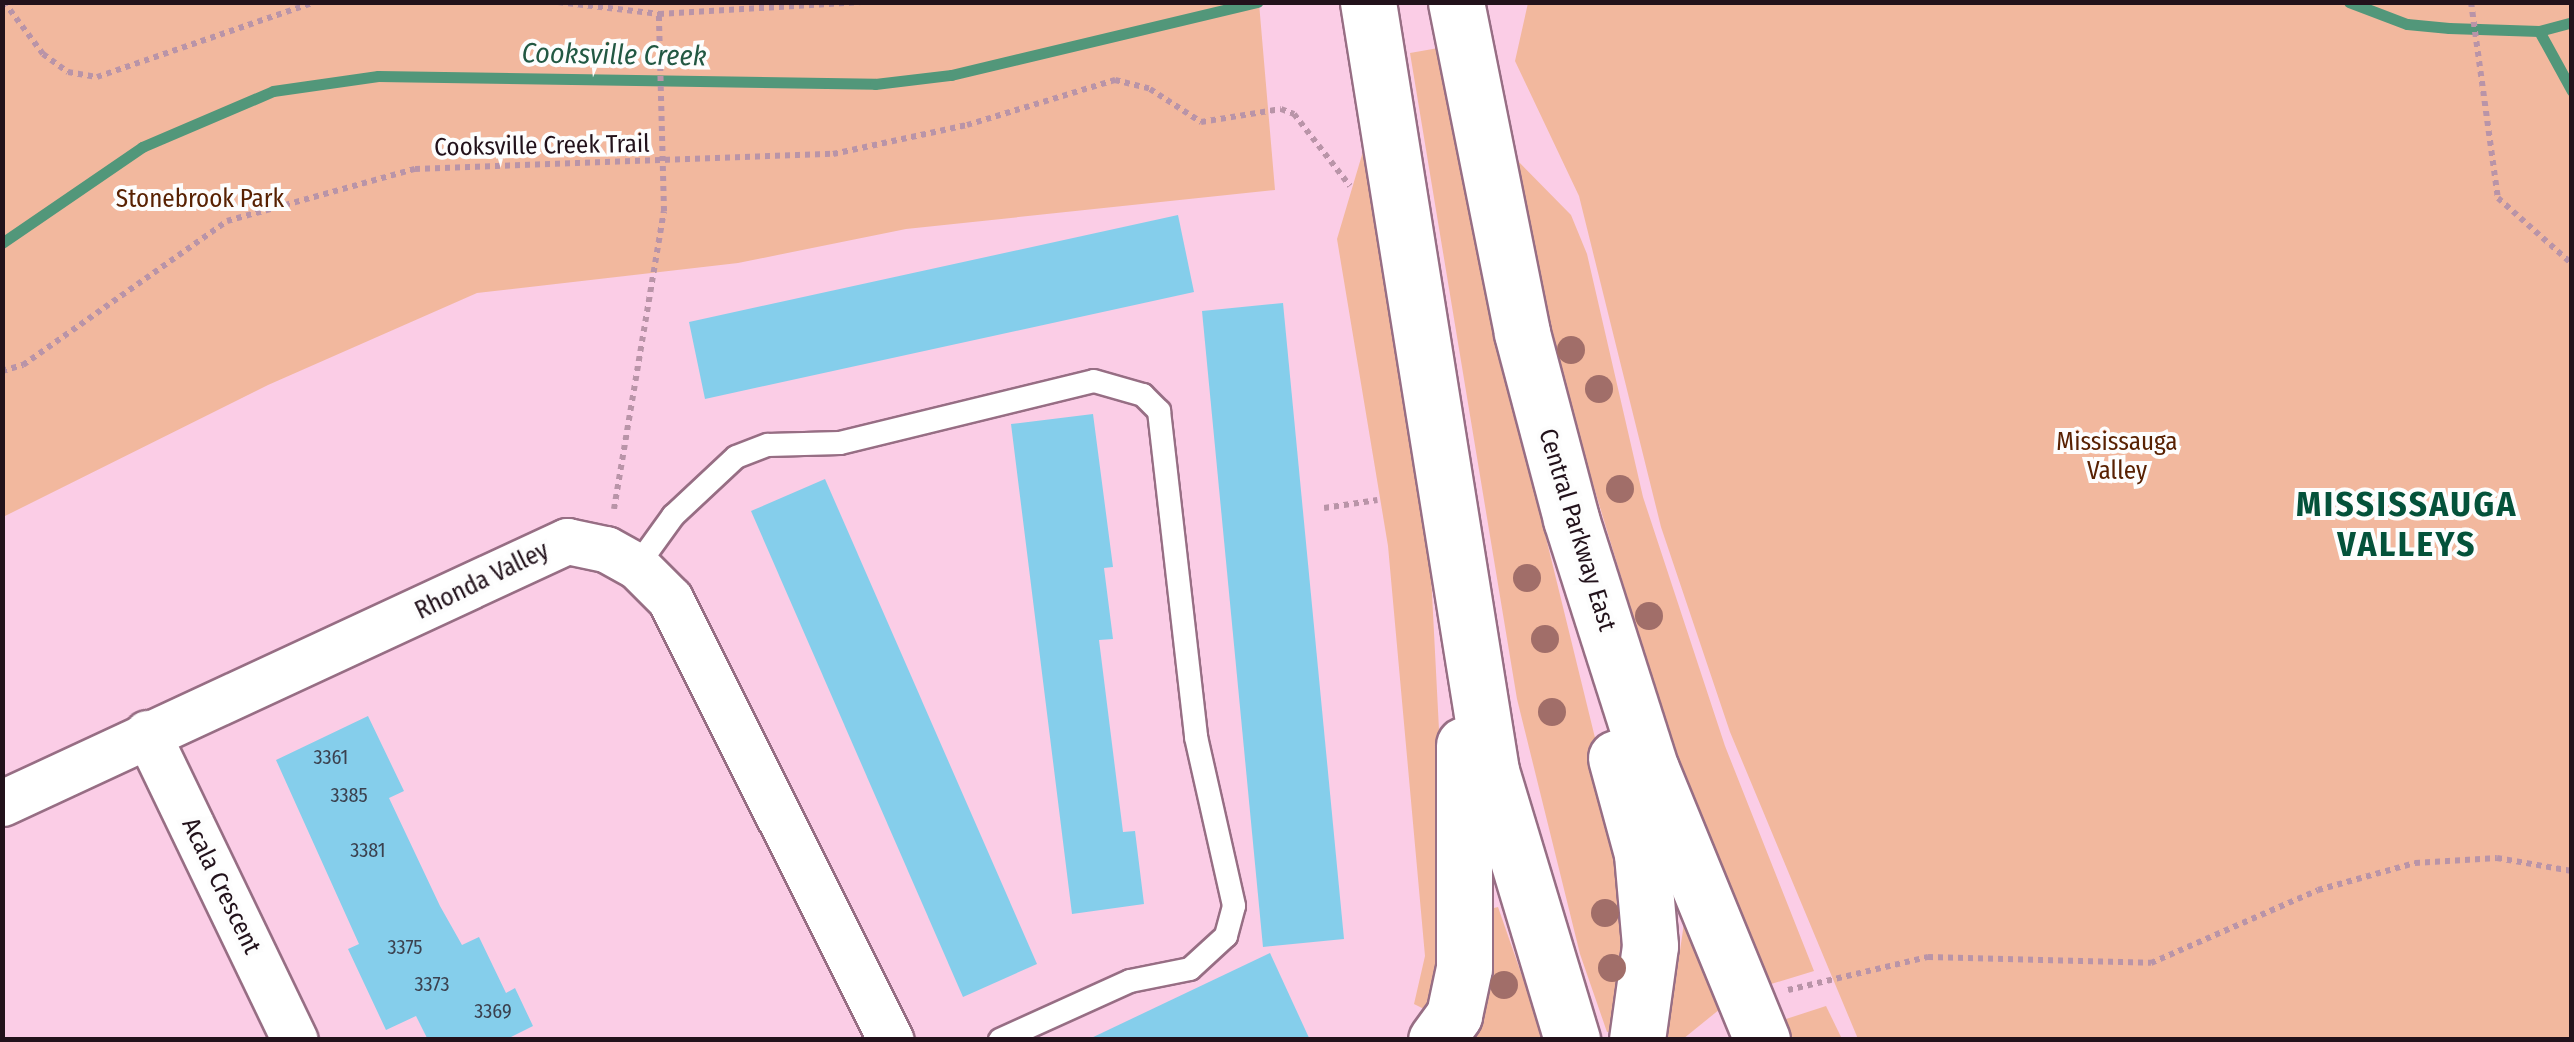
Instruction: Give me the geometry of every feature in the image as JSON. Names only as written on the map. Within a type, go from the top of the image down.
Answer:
[{"type":"street","points":[[1368,2],[1491,770],[1536,941],[1572,1040]]},
{"type":"street","name":"Central Parkway East","points":[[1460,25],[1522,333],[1570,520],[1651,768],[1768,1016]]},
{"type":"street","points":[[1570,520],[1618,773],[1642,854],[1650,946],[1638,1040]]},
{"type":"street","name":"Rhonda Valley","points":[[2,803],[567,541],[622,557]]},
{"type":"street","points":[[622,557],[670,599],[891,1040]]},
{"type":"street","points":[[1436,1040],[1454,1015],[1464,968],[1463,612]]},
{"type":"street","name":"Acala Crescent","points":[[147,733],[295,1040]]},
{"type":"lane","points":[[622,557],[736,457],[768,445],[840,443],[1094,381],[1143,394],[1159,411],[1196,737],[1234,906],[1226,936],[1190,969],[1114,987],[1000,1040]]},
{"type":"path","points":[[4,2],[42,54],[68,72],[98,76],[315,2]]},
{"type":"path","points":[[558,2],[659,14],[862,2]]},
{"type":"path","points":[[2471,2],[2476,62],[2498,198],[2572,264]]},
{"type":"path","name":"Cooksville Creek Trail","points":[[2,371],[23,365],[228,221],[292,198],[415,169],[664,164],[659,14]]},
{"type":"path","points":[[622,557],[652,316],[664,164],[883,146],[1114,80],[1150,89],[1201,122],[1280,108],[1294,114],[1352,187]]},
{"type":"path","points":[[1324,508],[1377,500]]},
{"type":"path","points":[[1768,1016],[1928,957],[2152,962],[2318,890],[2415,863],[2497,858],[2572,871]]},
{"type":"green space","name":"Stonebrook Park","points":[[3,2],[1259,3],[1275,190],[906,229],[738,263],[477,293],[268,385],[3,517]]},
{"type":"green space","name":"Mississauga Valley","points":[[1528,3],[2571,3],[2571,1039],[1858,1039],[1730,732],[1661,527],[1579,196],[1515,61]]},
{"type":"green space","points":[[1444,47],[1499,346],[1623,852],[1623,1030],[1607,1032],[1580,954],[1517,699],[1410,53]]},
{"type":"green space","points":[[1364,148],[1416,427],[1431,574],[1446,866],[1436,1015],[1414,1004],[1425,956],[1388,546],[1337,239]]},
{"type":"green space","points":[[1515,158],[1571,215],[1587,254],[1643,497],[1725,746],[1814,971],[1771,984],[1726,885],[1662,712],[1562,382]]},
{"type":"green space","points":[[1498,907],[1544,1039],[1480,1039],[1471,1032],[1490,909]]},
{"type":"green space","points":[[1684,923],[1720,1009],[1683,1039],[1667,1040]]},
{"type":"green space","points":[[1826,1006],[1842,1039],[1793,1039],[1783,1020]]},
{"type":"building","points":[[1178,215],[1194,292],[705,399],[689,322]]},
{"type":"building","points":[[1283,303],[1344,939],[1263,947],[1202,311]]},
{"type":"building","points":[[1093,414],[1113,567],[1104,568],[1113,639],[1099,640],[1123,832],[1135,831],[1144,904],[1072,914],[1011,424]]},
{"type":"building","points":[[825,479],[1037,964],[963,997],[751,511]]},
{"type":"building","points":[[368,716],[404,791],[389,798],[440,906],[462,945],[479,937],[506,993],[515,988],[533,1026],[505,1040],[428,1040],[416,1016],[386,1030],[348,949],[359,944],[276,760]]},
{"type":"building","points":[[1270,953],[1310,1040],[1087,1040]]},
{"type":"waterway","name":"Cooksville Creek","points":[[2,243],[142,147],[273,91],[378,76],[875,84],[951,75],[1257,2]]},
{"type":"waterway","name":"Cooksville Creek","points":[[2349,2],[2407,24],[2449,28],[2539,31],[2572,22]]},
{"type":"waterway","points":[[2539,31],[2572,91]]},
{"type":"district","name":"MISSISSAUGA VALLEYS","points":[[2407,524]]}]
